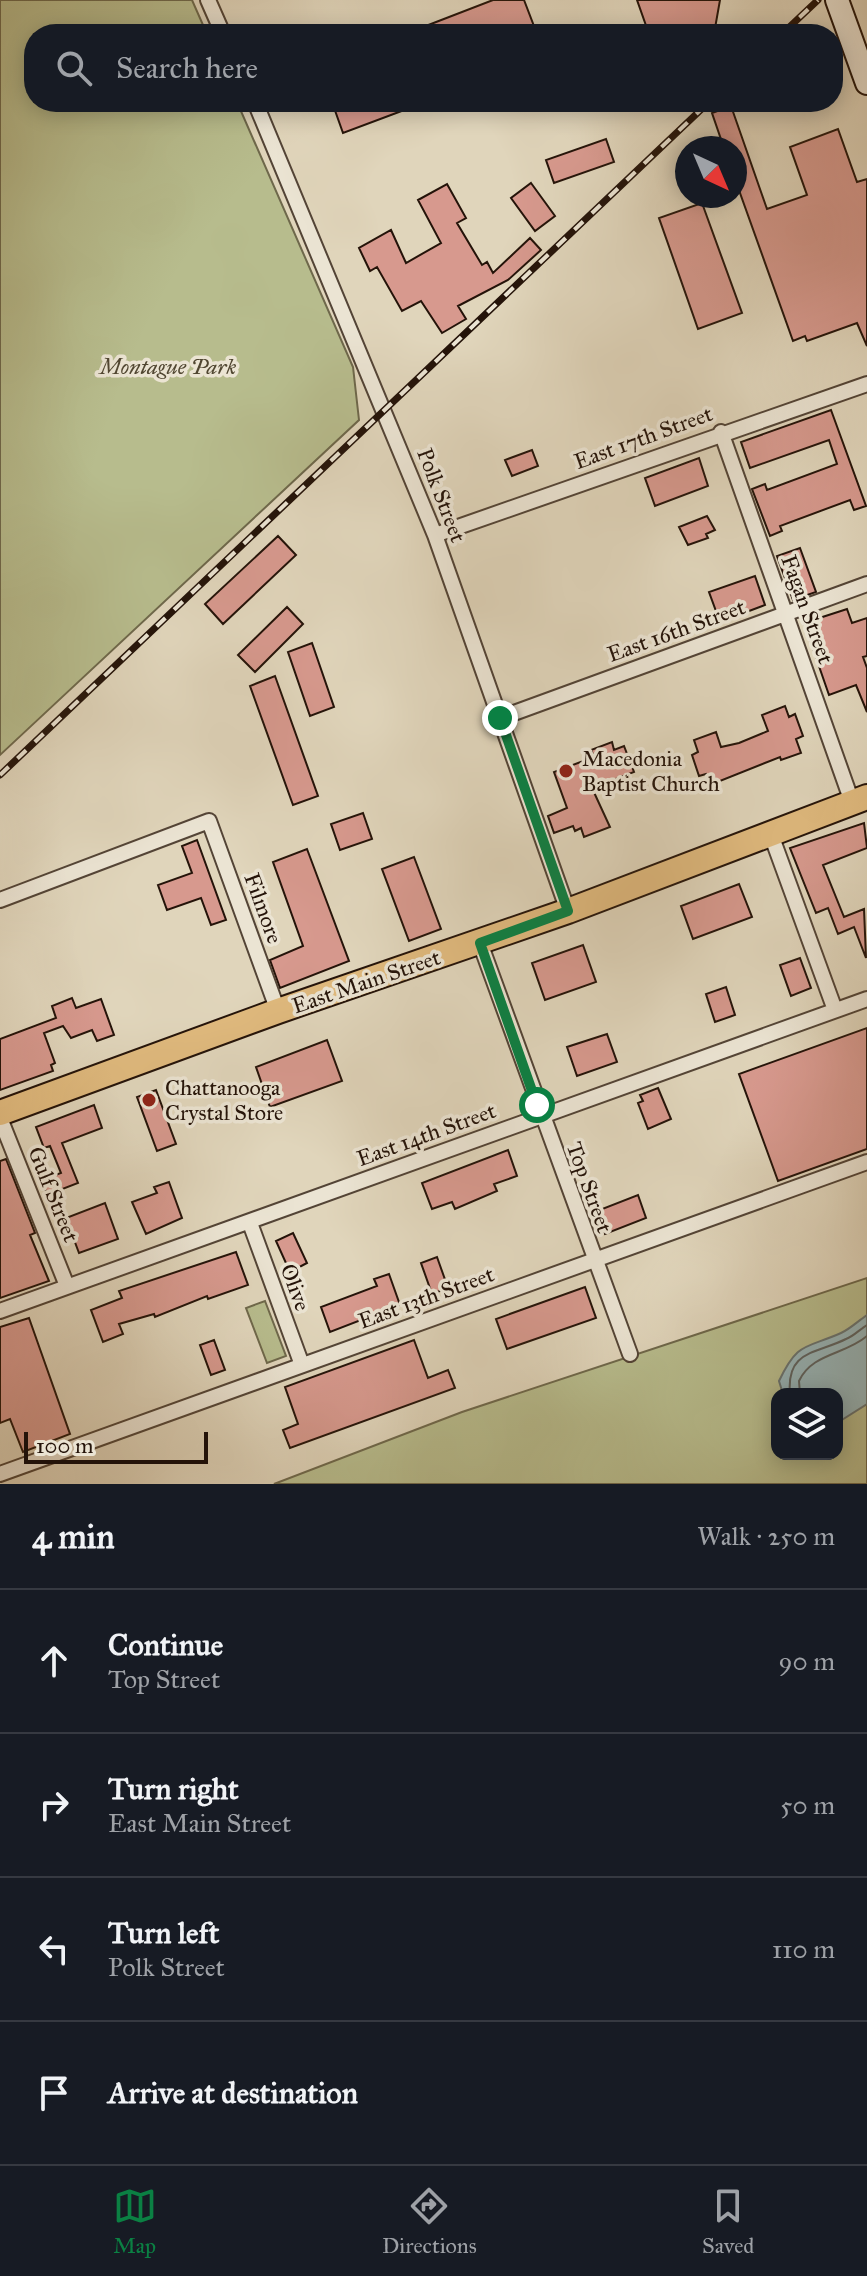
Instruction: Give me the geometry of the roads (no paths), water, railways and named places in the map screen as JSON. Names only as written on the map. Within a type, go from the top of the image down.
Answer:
[{"type":"main road","points":[[837,0],[867,83]]},
{"type":"main road","name":"East Main Street","points":[[0,1116],[278,1011],[568,911],[860,799]]},
{"type":"street","points":[[208,0],[219,24]]},
{"type":"street","name":"Polk Street","points":[[259,112],[435,535],[568,911]]},
{"type":"street","name":"East 17th Street","points":[[435,535],[721,432],[867,384]]},
{"type":"street","name":"Fagan Street","points":[[721,432],[860,799]]},
{"type":"street","name":"East 16th Street","points":[[500,718],[867,584]]},
{"type":"street","name":"Filmore","points":[[0,900],[209,821],[278,1011]]},
{"type":"street","points":[[770,832],[835,1010]]},
{"type":"street","name":"Top Street","points":[[480,943],[630,1354]]},
{"type":"street","name":"East 14th Street","points":[[0,1311],[867,999]]},
{"type":"street","name":"Gulf Street","points":[[0,1116],[67,1286]]},
{"type":"street","name":"East 13th Street","points":[[0,1474],[867,1162]]},
{"type":"street","name":"Olive","points":[[250,1223],[302,1365]]},
{"type":"water","points":[[867,1315],[867,1404],[843,1419],[843,1388],[781,1388],[779,1381],[797,1352],[844,1331]]},
{"type":"railway","points":[[793,24],[818,0]]},
{"type":"railway","points":[[0,775],[698,112]]},
{"type":"place","name":"Macedonia Baptist Church","points":[[566,771]]},
{"type":"place","name":"Chattanooga Crystal Store","points":[[149,1100]]},
{"type":"park label","name":"Montague Park","points":[[168,366]]}]
